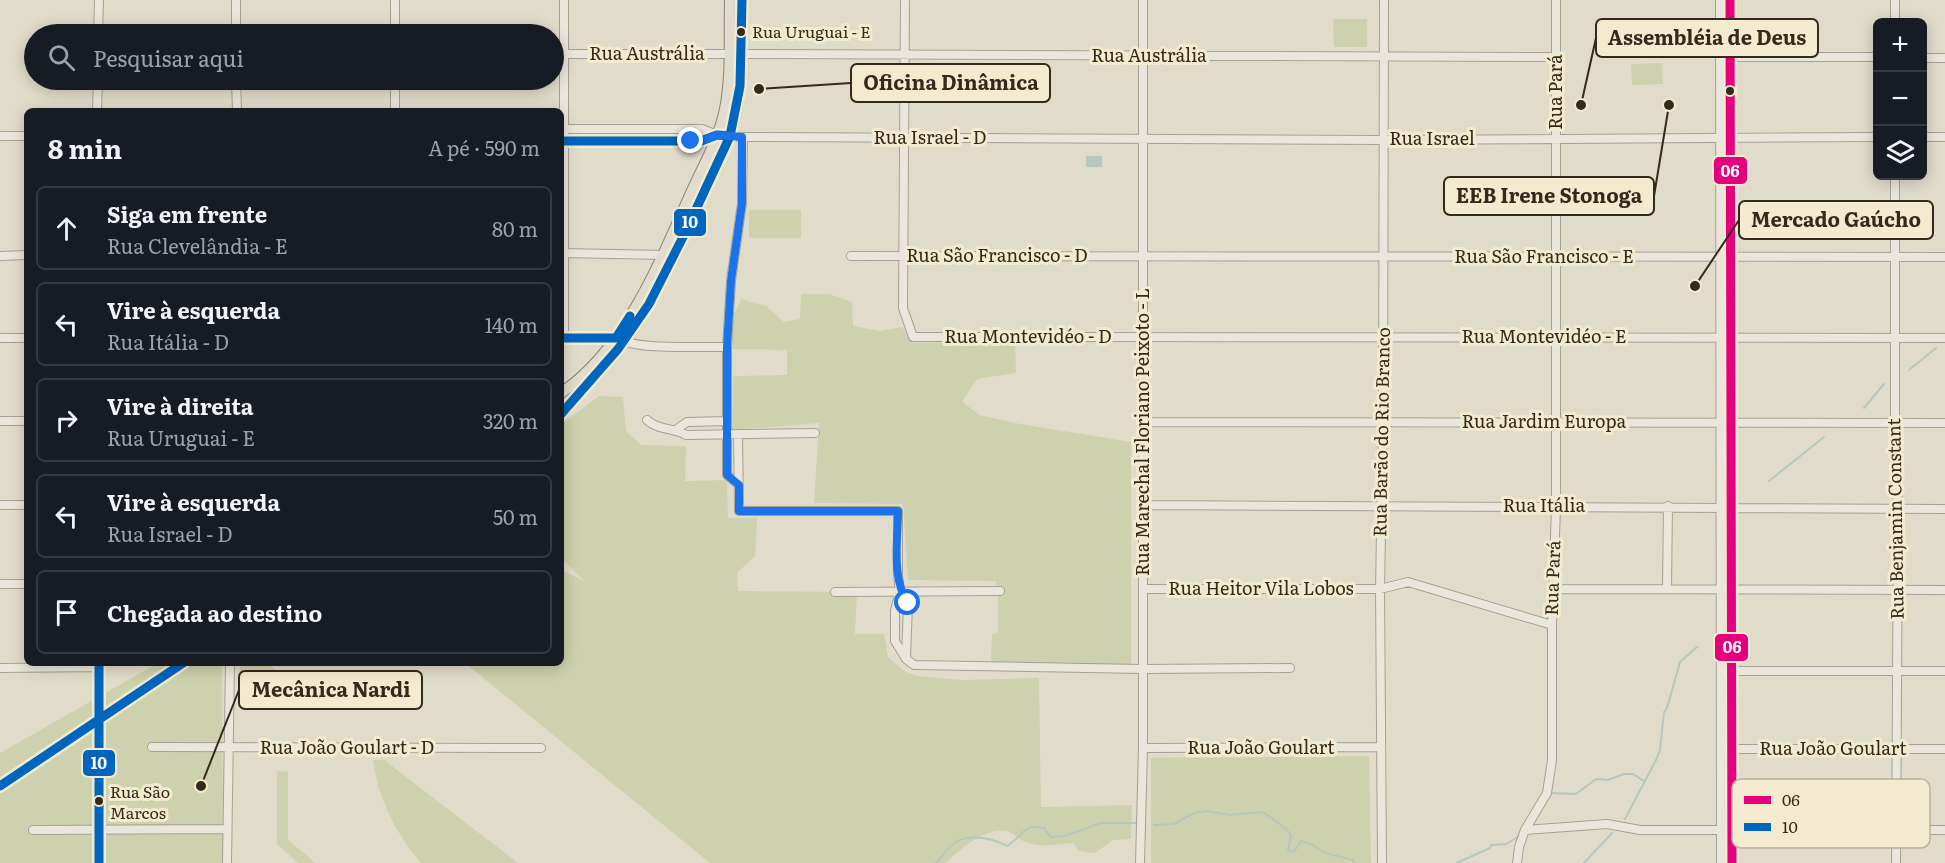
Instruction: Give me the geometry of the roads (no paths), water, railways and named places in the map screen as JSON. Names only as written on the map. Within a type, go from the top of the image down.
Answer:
[{"type":"main road","points":[[668,256],[717,135],[725,108],[730,0]]},
{"type":"main road","points":[[564,410],[620,340],[668,256],[730,136],[739,95],[742,0]]},
{"type":"main road","points":[[564,391],[593,367],[620,340]]},
{"type":"main road","points":[[0,786],[178,666]]},
{"type":"street","points":[[98,24],[99,0]]},
{"type":"street","points":[[236,0],[236,24]]},
{"type":"street","points":[[395,0],[395,24]]},
{"type":"street","points":[[564,0],[564,54]]},
{"type":"street","points":[[902,256],[905,0]]},
{"type":"street","name":"Rua Marechal Floriano Peixoto - L","points":[[1140,863],[1143,748],[1143,0]]},
{"type":"street","name":"Rua Barão do Rio Branco","points":[[1382,863],[1380,589],[1384,337],[1384,0]]},
{"type":"street","name":"Rua Pará","points":[[1517,863],[1519,847],[1525,830],[1547,793],[1552,760],[1551,625],[1556,507],[1556,0]]},
{"type":"street","points":[[1720,0],[1720,19],[1726,57]]},
{"type":"street","points":[[1721,863],[1721,338],[1725,257],[1726,57],[1730,0]]},
{"type":"street","points":[[1895,0],[1895,18]]},
{"type":"street","points":[[1720,19],[1730,18]]},
{"type":"street","name":"Rua Austrália","points":[[564,54],[729,54]]},
{"type":"street","name":"Rua Austrália","points":[[742,54],[1556,57]]},
{"type":"street","points":[[1726,57],[1873,57]]},
{"type":"street","points":[[1927,58],[1945,58]]},
{"type":"street","points":[[97,108],[98,90]]},
{"type":"street","points":[[236,90],[237,108]]},
{"type":"street","points":[[395,90],[395,108]]},
{"type":"street","points":[[563,108],[564,90]]},
{"type":"street","name":"Rua Israel - D","points":[[564,129],[702,129],[717,135],[742,137],[1143,138]]},
{"type":"street","name":"Rua Israel - D","points":[[564,141],[701,141],[717,135]]},
{"type":"street","points":[[0,136],[24,136]]},
{"type":"street","points":[[739,485],[727,475],[727,347],[731,281],[742,203],[742,137]]},
{"type":"street","name":"Rua Israel","points":[[1143,138],[1384,140],[1873,137]]},
{"type":"street","points":[[1927,137],[1945,137]]},
{"type":"street","name":"Rua Benjamin Constant","points":[[1895,180],[1895,423],[1898,508],[1896,779]]},
{"type":"street","points":[[564,253],[668,256]]},
{"type":"street","points":[[0,256],[24,255]]},
{"type":"street","name":"Rua São Francisco - D","points":[[851,256],[1143,257]]},
{"type":"street","name":"Rua Montevidéo - D","points":[[902,256],[903,308],[913,337],[1143,337]]},
{"type":"street","name":"Rua São Francisco - E","points":[[1143,257],[1945,257]]},
{"type":"street","points":[[1725,257],[1732,338],[1732,863]]},
{"type":"street","name":"Rua Montevidéo - E","points":[[1143,337],[1945,338]]},
{"type":"street","points":[[0,338],[24,338]]},
{"type":"street","points":[[564,338],[620,340],[640,345],[727,347]]},
{"type":"street","points":[[647,420],[658,428],[677,429],[686,435],[815,434]]},
{"type":"street","points":[[0,421],[24,421]]},
{"type":"street","points":[[677,429],[687,422],[727,421]]},
{"type":"street","points":[[686,435],[687,422]]},
{"type":"street","name":"Rua Jardim Europa","points":[[1143,422],[1945,423]]},
{"type":"street","points":[[738,434],[739,511],[898,511],[900,592],[895,610],[895,641],[906,659],[914,665],[1142,669],[1290,668]]},
{"type":"street","points":[[0,505],[24,505]]},
{"type":"street","name":"Rua Itália","points":[[1143,506],[1945,508]]},
{"type":"street","points":[[1667,589],[1668,506]]},
{"type":"street","name":"Rua Heitor Vila Lobos","points":[[1143,589],[1380,589],[1408,582],[1551,625]]},
{"type":"street","points":[[0,584],[24,584]]},
{"type":"street","points":[[1553,589],[1945,590]]},
{"type":"street","points":[[835,592],[1000,591]]},
{"type":"street","points":[[0,668],[66,666]]},
{"type":"street","points":[[99,666],[99,863]]},
{"type":"street","points":[[227,863],[230,666]]},
{"type":"street","points":[[1721,671],[1945,671]]},
{"type":"street","name":"Rua João Goulart - D","points":[[152,747],[541,748]]},
{"type":"street","name":"Rua João Goulart","points":[[1143,748],[1380,747]]},
{"type":"street","name":"Rua João Goulart","points":[[1721,748],[1945,749]]},
{"type":"street","points":[[1525,830],[1607,824],[1640,830],[1732,830]]},
{"type":"street","points":[[33,830],[227,829]]},
{"type":"street","points":[[1930,830],[1945,830]]},
{"type":"waterway","points":[[1909,370],[1936,348]]},
{"type":"waterway","points":[[1864,408],[1884,384]]},
{"type":"waterway","points":[[1769,481],[1824,437]]},
{"type":"waterway","points":[[1625,819],[1660,750],[1664,712],[1680,662],[1697,647]]},
{"type":"waterway","points":[[1550,793],[1576,794],[1596,779],[1608,780],[1624,774],[1633,774],[1644,781]]},
{"type":"waterway","points":[[1154,825],[1174,824],[1194,813],[1207,811],[1230,815],[1263,812],[1291,835],[1288,850],[1294,852],[1301,841],[1325,853],[1353,860],[1354,863]]},
{"type":"waterway","points":[[936,863],[953,844],[962,839],[975,837],[989,839],[1007,846],[1031,827],[1044,828],[1050,837],[1065,836],[1101,823],[1135,823]]},
{"type":"waterway","points":[[1584,863],[1612,833]]},
{"type":"waterway","points":[[1457,863],[1490,848],[1491,845],[1506,844],[1518,837]]},
{"type":"place","name":"Rua Uruguai - E","points":[[741,32]]},
{"type":"place","name":"Oficina Dinâmica","points":[[759,89]]},
{"type":"place","name":"Assembléia de Deus","points":[[1581,105]]},
{"type":"place","name":"EEB Irene Stonoga","points":[[1669,105]]},
{"type":"place","name":"Mercado Gaúcho","points":[[1695,286]]},
{"type":"place","name":"Mecânica Nardi","points":[[201,786]]},
{"type":"place","name":"Rua São Marcos","points":[[99,801]]}]
